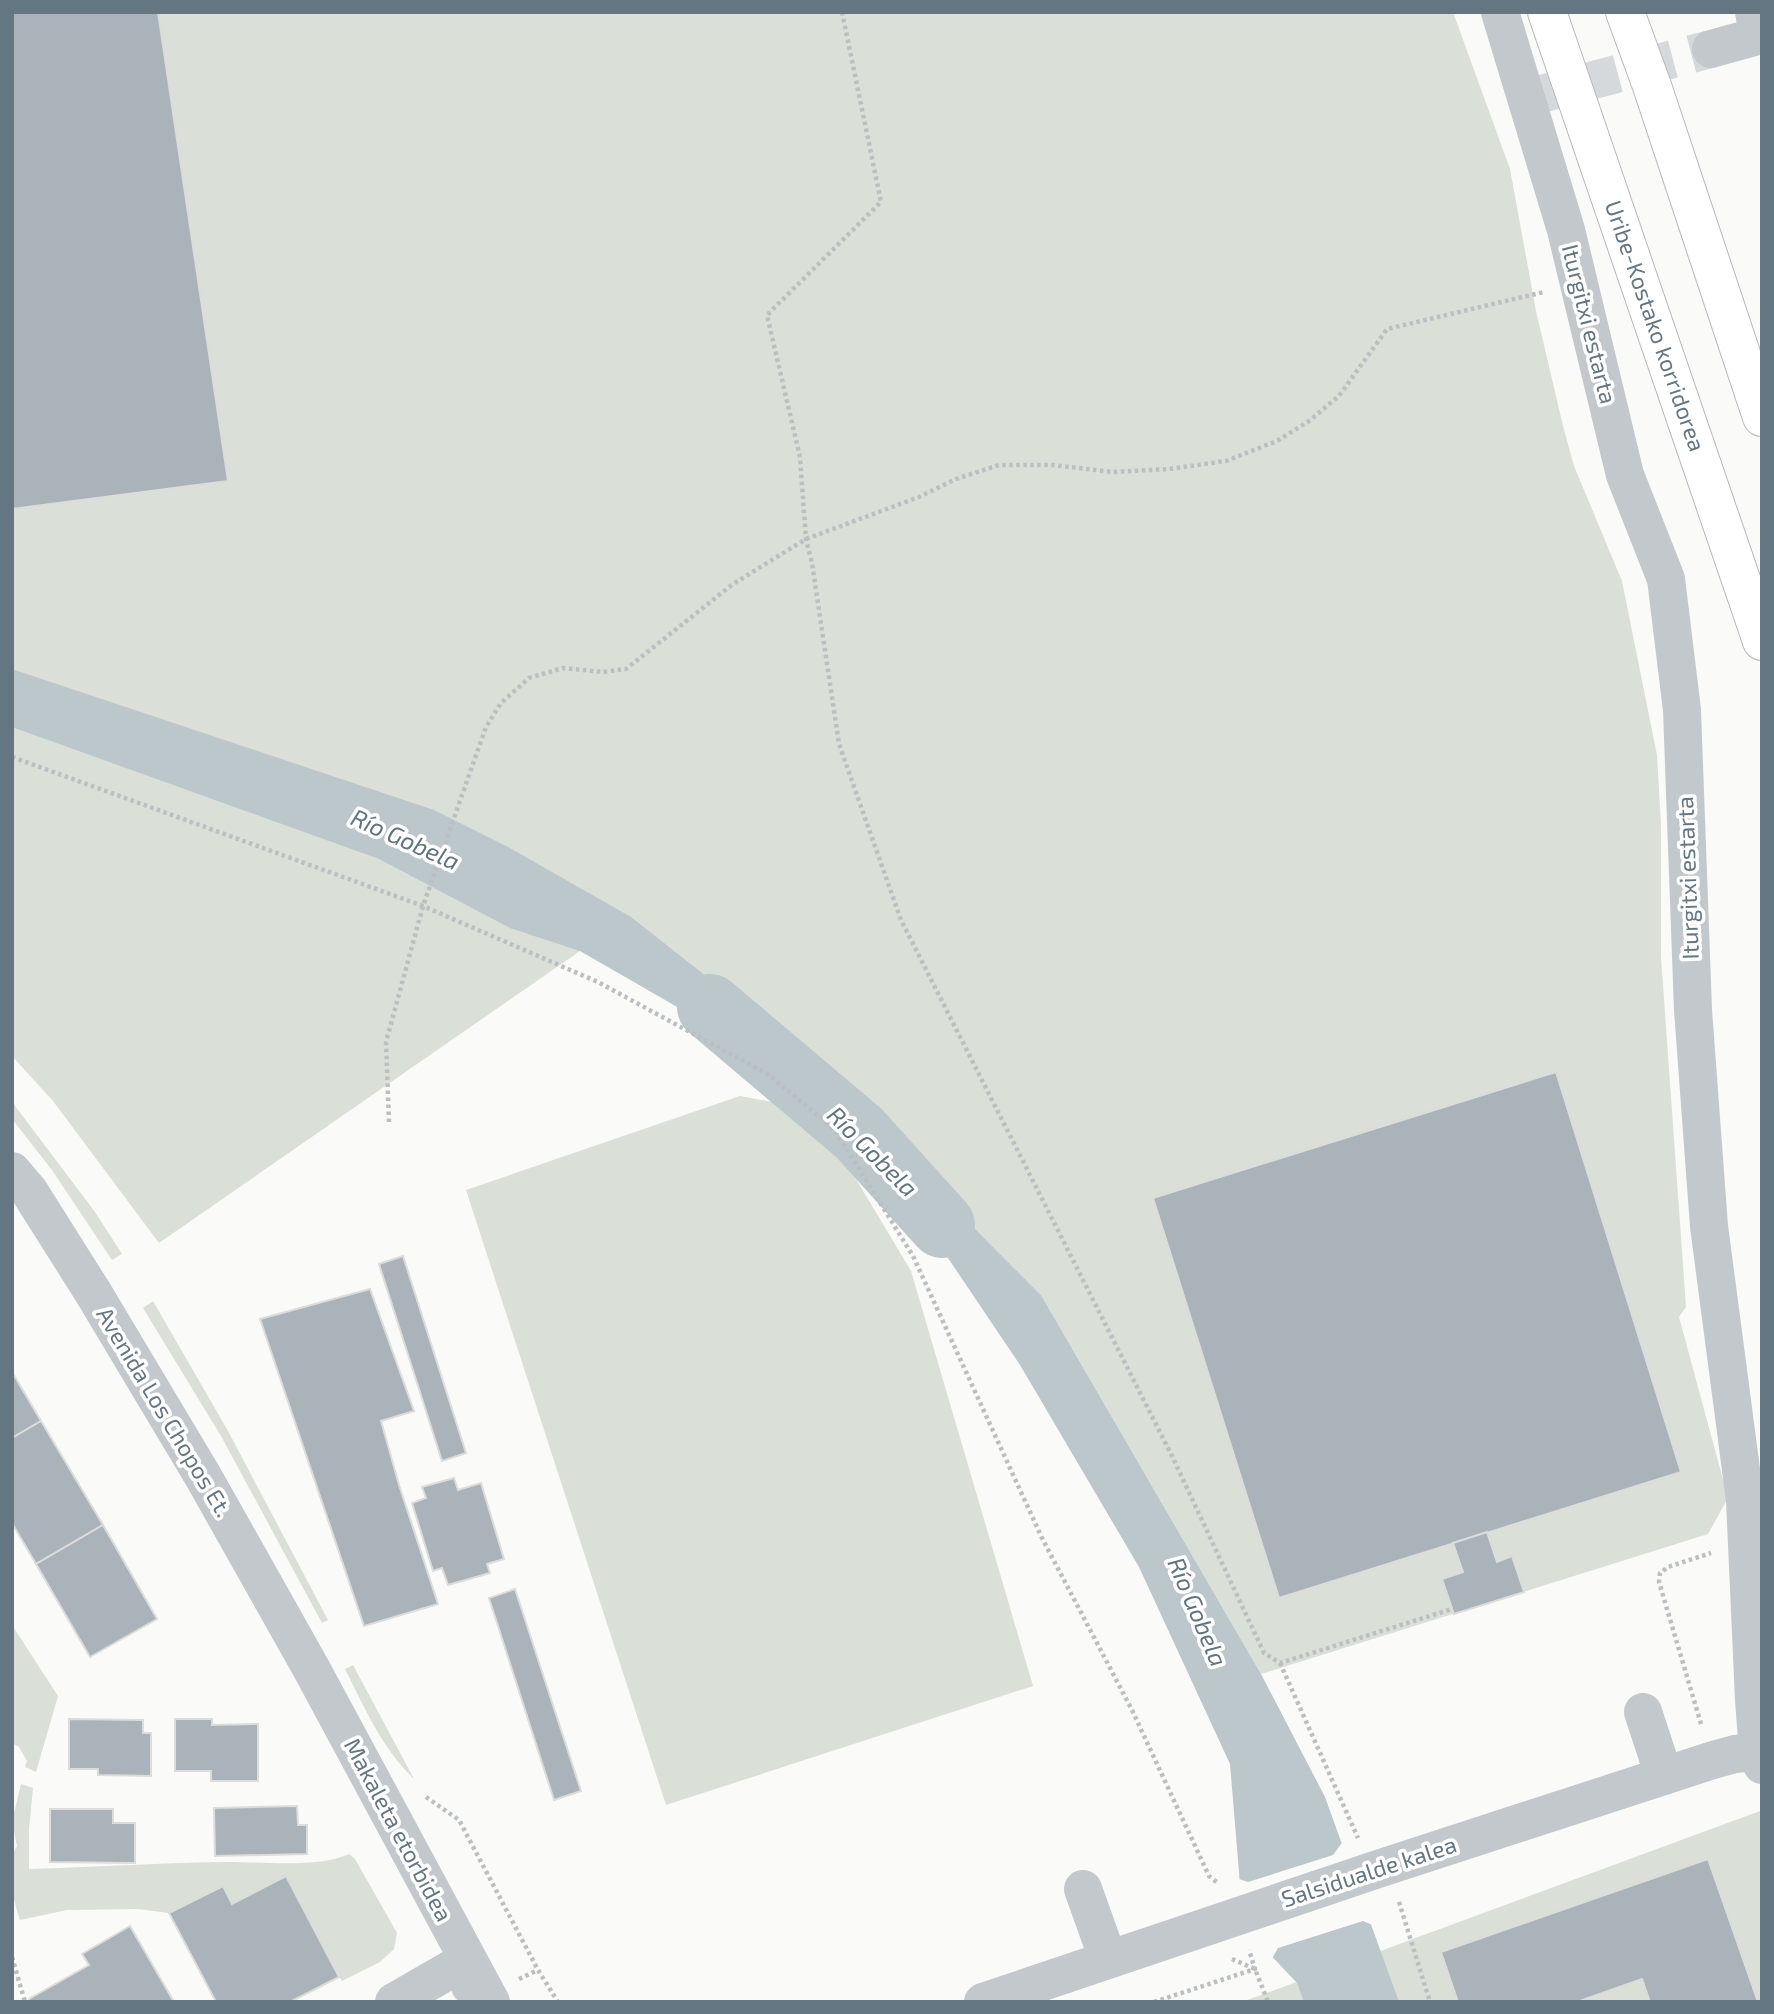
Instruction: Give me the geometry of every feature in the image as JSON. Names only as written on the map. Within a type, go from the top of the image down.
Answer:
[{"type":"highway","name":"Uribe-Kostako korridorea","points":[[1547,12],[1762,641]]},
{"type":"highway","points":[[1625,12],[1762,417]]},
{"type":"street","name":"Iturgitxi estarta","points":[[1500,12],[1566,230],[1625,475],[1666,579],[1682,710],[1693,1010],[1709,1226],[1745,1500],[1757,1660],[1760,1758]]},
{"type":"street","points":[[1711,49],[1758,31]]},
{"type":"street","name":"Avenida Los Chopos Et.","points":[[12,1171],[29,1191],[94,1294],[204,1478],[306,1658]]},
{"type":"street","name":"Makaleta etorbidea","points":[[306,1658],[491,2002]]},
{"type":"street","points":[[1643,1712],[1664,1776]]},
{"type":"street","name":"Salsidualde kalea","points":[[983,2002],[1108,1959],[1232,1903],[1379,1870],[1735,1754],[1760,1758]]},
{"type":"street","points":[[1083,1889],[1108,1959]]},
{"type":"street","points":[[394,2002],[467,1960],[472,2002]]},
{"type":"path","points":[[842,12],[881,202],[767,315],[800,457],[806,539],[812,563],[839,744],[901,920],[1172,1456],[1264,1653],[1280,1663],[1379,1870],[1430,2002]]},
{"type":"path","points":[[389,1122],[386,1042],[423,906],[486,727],[501,703],[529,678],[563,668],[603,672],[626,669],[733,584],[806,539],[919,497],[956,478],[999,465],[1052,464],[1113,472],[1169,469],[1226,461],[1277,441],[1319,413],[1339,396],[1387,329],[1534,293],[1579,285]]},
{"type":"path","points":[[12,757],[423,906],[610,988],[769,1076],[835,1130],[913,1256],[1042,1538],[1132,1710],[1209,1876],[1232,1903]]},
{"type":"path","points":[[1703,1734],[1659,1582],[1660,1573],[1668,1567],[1713,1553]]},
{"type":"path","points":[[1280,1663],[1452,1609]]},
{"type":"path","points":[[421,1794],[459,1820],[558,2002]]},
{"type":"path","points":[[12,1957],[25,2002]]},
{"type":"path","points":[[1231,1959],[1255,1969],[1268,2002]]},
{"type":"path","points":[[1154,2002],[1255,1969]]},
{"type":"shaded area","points":[[12,12],[1453,12],[1510,169],[1536,311],[1563,426],[1574,466],[1622,581],[1657,755],[1661,825],[1661,957],[1686,1307],[1679,1317],[1728,1498],[1708,1534],[1261,1674],[1041,1295],[787,1040],[580,951],[159,1243],[53,1101],[12,1056]]},
{"type":"shaded area","points":[[740,1096],[778,1103],[815,1128],[856,1179],[911,1271],[1033,1686],[666,1805],[466,1190]]},
{"type":"shaded area","points":[[12,1102],[95,1212],[122,1254],[112,1260],[52,1170],[12,1119]]},
{"type":"shaded area","points":[[153,1301],[228,1431],[328,1620],[322,1623],[221,1436],[143,1308]]},
{"type":"shaded area","points":[[12,1625],[58,1696],[36,1772],[25,1767],[27,1761],[19,1747],[12,1743]]},
{"type":"shaded area","points":[[353,1665],[414,1779],[392,1754],[367,1713],[345,1669]]},
{"type":"shaded area","points":[[21,1784],[33,1788],[29,1869],[237,1862],[305,1863],[336,1859],[349,1854],[355,1859],[397,1933],[394,1949],[380,1962],[342,1981],[286,1876],[232,1904],[222,1886],[169,1913],[138,1909],[67,1910],[20,1920],[13,1892],[11,1863],[17,1846],[12,1822]]},
{"type":"shaded area","points":[[1760,1811],[1762,2002],[1242,2002]]},
{"type":"water","points":[[12,669],[434,810],[508,847],[631,917],[787,1040],[1041,1295],[1261,1674],[1325,1797],[1399,2002],[1304,2002],[1297,1983],[1260,1944],[1240,1884],[1230,1764],[1139,1567],[1020,1365],[841,1099],[580,951],[510,928],[379,859],[12,727]]},
{"type":"pier","points":[[1344,1840],[1375,1926],[1363,1921],[1278,1948],[1271,1960],[1257,1946],[1236,1878],[1248,1882],[1333,1855]]},
{"type":"building","points":[[12,12],[158,12],[228,481],[12,509]]},
{"type":"building","points":[[1556,1072],[1681,1472],[1279,1598],[1153,1198]]},
{"type":"building","points":[[403,1256],[466,1453],[442,1461],[379,1264]]},
{"type":"building","points":[[370,1289],[414,1411],[381,1421],[438,1604],[364,1626],[260,1319]]},
{"type":"building","points":[[12,1372],[41,1421],[12,1438]]},
{"type":"building","points":[[41,1421],[103,1525],[36,1564],[12,1523],[12,1438]]},
{"type":"building","points":[[454,1478],[458,1490],[481,1483],[504,1559],[487,1564],[490,1573],[448,1585],[442,1568],[433,1571],[412,1503],[426,1498],[422,1487]]},
{"type":"building","points":[[103,1525],[157,1619],[90,1657],[36,1564]]},
{"type":"building","points":[[1487,1532],[1497,1562],[1512,1556],[1524,1592],[1454,1614],[1442,1579],[1463,1572],[1453,1543]]},
{"type":"building","points":[[515,1589],[581,1791],[554,1800],[489,1598]]},
{"type":"building","points":[[69,1719],[143,1720],[143,1733],[151,1733],[151,1776],[98,1775],[98,1769],[69,1769]]},
{"type":"building","points":[[175,1719],[212,1719],[212,1725],[258,1724],[258,1781],[211,1781],[211,1771],[175,1771]]},
{"type":"building","points":[[297,1806],[298,1825],[307,1825],[307,1854],[215,1856],[214,1808]]},
{"type":"building","points":[[50,1809],[113,1809],[113,1823],[135,1823],[135,1863],[50,1862]]},
{"type":"building","points":[[1708,1859],[1758,2002],[1650,2002],[1642,1979],[1577,2002],[1458,2002],[1441,1952]]},
{"type":"building","points":[[286,1876],[339,1977],[290,2002],[216,2002],[169,1913],[223,1886],[232,1904]]},
{"type":"building","points":[[130,1926],[174,2002],[30,2002],[29,1999],[89,1965],[82,1954]]},
{"type":"waterway","name":"Río Gobela","points":[[710,1007],[859,1133],[942,1225]]},
{"type":"tunnel","points":[[1526,98],[1711,49]]}]
